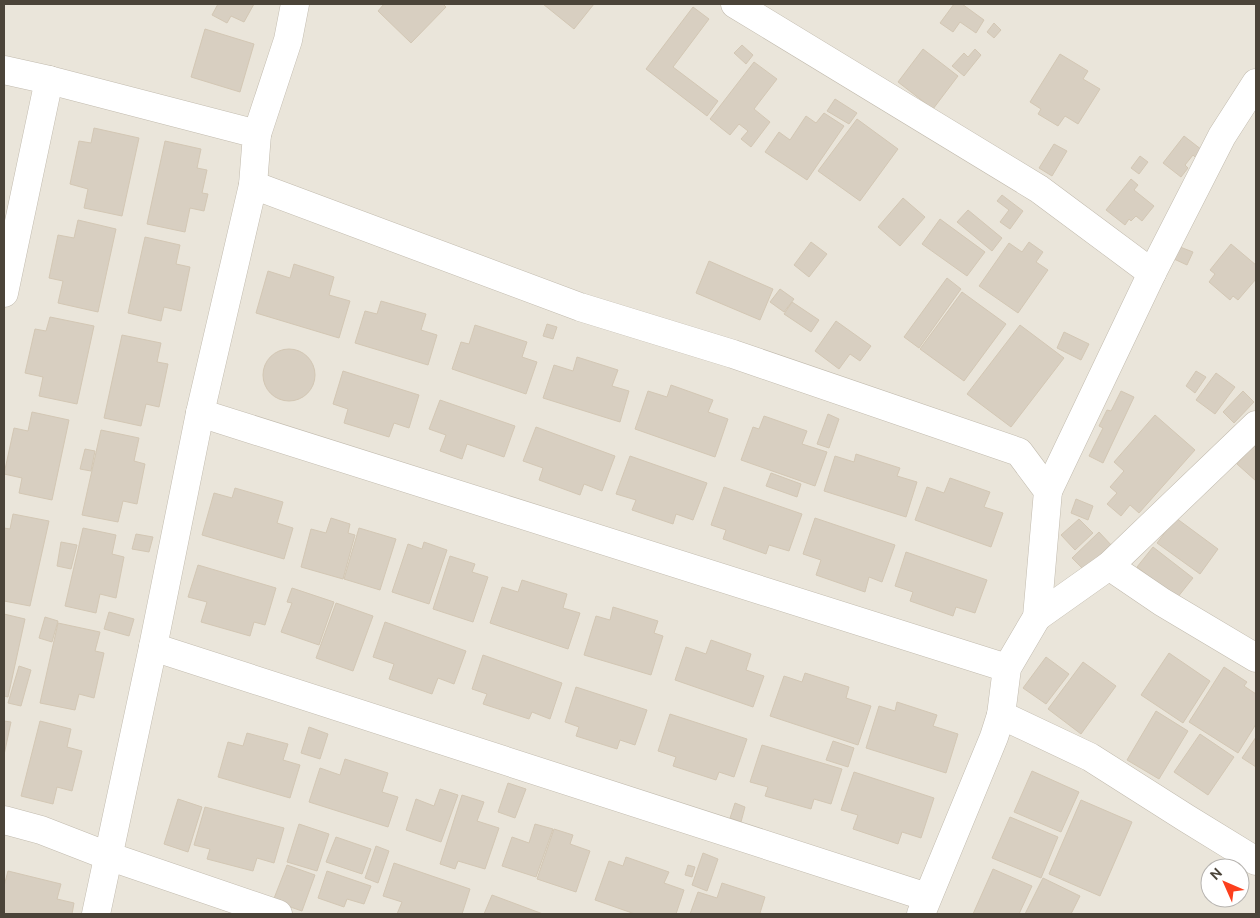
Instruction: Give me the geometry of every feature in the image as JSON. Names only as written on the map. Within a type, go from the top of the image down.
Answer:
[{"type":"street","points":[[96,914],[153,647],[200,413],[253,186],[257,134],[288,40],[295,4]]},
{"type":"street","points":[[735,4],[1039,189],[1152,273]]},
{"type":"street","points":[[4,70],[257,134]]},
{"type":"street","points":[[4,293],[49,80]]},
{"type":"street","points":[[1037,617],[1048,491],[1152,273],[1222,136],[1256,83]]},
{"type":"street","points":[[253,186],[580,307],[733,354],[1019,452],[1048,491]]},
{"type":"street","points":[[200,413],[1007,668]]},
{"type":"street","points":[[153,647],[924,906],[994,737],[1001,715],[1007,668],[1037,617],[1109,566],[1256,425]]},
{"type":"street","points":[[1109,566],[1162,602],[1256,658]]},
{"type":"street","points":[[1001,715],[1090,757],[1256,860]]},
{"type":"street","points":[[4,820],[40,830],[108,856],[278,914]]},
{"type":"shaded area","points":[[4,4],[1256,4],[1256,914],[4,914]]},
{"type":"building","points":[[218,4],[254,4],[244,22],[231,16],[227,23],[212,15]]},
{"type":"building","points":[[384,4],[443,4],[446,7],[411,43],[378,11]]},
{"type":"building","points":[[543,4],[594,4],[574,29]]},
{"type":"building","points":[[954,4],[962,4],[984,20],[976,33],[960,22],[953,32],[940,23]]},
{"type":"building","points":[[693,7],[709,19],[673,67],[718,101],[707,116],[646,69]]},
{"type":"building","points":[[994,23],[1001,30],[994,38],[987,32]]},
{"type":"building","points":[[205,29],[254,44],[240,92],[191,77]]},
{"type":"building","points":[[742,45],[753,55],[746,64],[734,53]]},
{"type":"building","points":[[923,49],[958,76],[933,109],[898,82]]},
{"type":"building","points":[[975,49],[981,55],[964,76],[952,66],[964,53],[968,57]]},
{"type":"building","points":[[1060,54],[1088,71],[1083,79],[1100,89],[1078,124],[1065,116],[1058,126],[1038,114],[1041,109],[1030,102]]},
{"type":"building","points":[[754,62],[777,79],[754,109],[770,122],[751,147],[741,139],[748,131],[739,124],[730,135],[710,119]]},
{"type":"building","points":[[835,99],[857,113],[849,124],[827,111]]},
{"type":"building","points":[[824,113],[844,126],[807,180],[765,152],[779,132],[790,140],[806,116],[816,123]]},
{"type":"building","points":[[857,119],[898,149],[860,201],[818,171]]},
{"type":"building","points":[[94,128],[139,138],[122,216],[84,208],[88,189],[70,184],[79,141],[91,143]]},
{"type":"building","points":[[1184,136],[1202,150],[1196,158],[1193,155],[1185,165],[1188,168],[1181,177],[1163,163]]},
{"type":"building","points":[[165,141],[201,149],[197,168],[207,170],[202,193],[208,194],[204,211],[190,208],[185,232],[147,224]]},
{"type":"building","points":[[1054,144],[1067,151],[1052,176],[1039,168]]},
{"type":"building","points":[[1140,156],[1148,162],[1139,174],[1131,168]]},
{"type":"building","points":[[1131,179],[1138,185],[1134,190],[1154,206],[1142,221],[1136,216],[1131,221],[1129,219],[1125,225],[1106,210]]},
{"type":"building","points":[[1002,195],[1023,211],[1010,229],[1000,222],[1009,210],[997,201]]},
{"type":"building","points":[[903,198],[925,217],[900,246],[878,227]]},
{"type":"building","points":[[968,210],[1002,238],[992,251],[957,222]]},
{"type":"building","points":[[940,219],[985,252],[967,276],[922,244]]},
{"type":"building","points":[[78,220],[116,229],[98,312],[58,303],[63,281],[49,278],[58,235],[74,238]]},
{"type":"building","points":[[145,237],[180,245],[176,264],[190,267],[181,311],[164,307],[161,321],[128,313]]},
{"type":"building","points":[[811,242],[827,254],[809,277],[794,265]]},
{"type":"building","points":[[1029,242],[1043,252],[1036,262],[1048,270],[1018,313],[979,286],[1009,243],[1022,252]]},
{"type":"building","points":[[1231,244],[1256,265],[1256,279],[1238,300],[1233,296],[1230,300],[1209,282],[1215,274],[1210,270]]},
{"type":"building","points":[[1180,247],[1193,252],[1187,265],[1174,259]]},
{"type":"building","points":[[709,261],[773,289],[760,320],[696,293]]},
{"type":"building","points":[[294,264],[334,277],[329,295],[350,301],[339,338],[256,313],[268,271],[290,278]]},
{"type":"building","points":[[947,278],[961,289],[919,348],[904,337]]},
{"type":"building","points":[[780,289],[794,299],[784,312],[770,302]]},
{"type":"building","points":[[962,292],[1006,324],[964,381],[920,349]]},
{"type":"building","points":[[381,301],[426,314],[421,330],[437,335],[428,365],[355,343],[365,311],[377,314]]},
{"type":"building","points":[[792,302],[819,320],[811,332],[784,314]]},
{"type":"building","points":[[50,317],[94,326],[77,404],[39,396],[43,377],[25,373],[35,329],[46,331]]},
{"type":"building","points":[[836,321],[871,346],[860,361],[850,354],[839,369],[815,351]]},
{"type":"building","points":[[547,324],[557,327],[553,339],[543,336]]},
{"type":"building","points":[[475,325],[527,342],[522,357],[537,362],[526,394],[452,369],[461,342],[469,344]]},
{"type":"building","points":[[1020,325],[1064,358],[1011,427],[967,394]]},
{"type":"building","points":[[1064,332],[1089,344],[1081,360],[1057,348]]},
{"type":"building","points":[[122,335],[161,343],[157,362],[168,364],[159,407],[146,404],[141,426],[104,418]]},
{"type":"building","points":[[289,349],[299,351],[307,357],[313,365],[315,375],[313,385],[307,393],[299,399],[289,401],[279,399],[271,393],[265,385],[263,375],[265,365],[271,357],[279,351]]},
{"type":"building","points":[[577,357],[618,370],[612,386],[629,391],[620,422],[543,398],[554,365],[573,371]]},
{"type":"building","points":[[343,371],[419,395],[409,428],[394,423],[389,437],[344,423],[348,409],[333,404]]},
{"type":"building","points":[[1196,371],[1206,377],[1195,393],[1186,386]]},
{"type":"building","points":[[1216,373],[1235,387],[1215,414],[1196,400]]},
{"type":"building","points":[[671,385],[713,400],[708,412],[728,419],[715,457],[635,429],[648,391],[667,397]]},
{"type":"building","points":[[1121,391],[1134,397],[1103,463],[1089,456],[1103,428],[1099,426],[1107,410],[1111,411]]},
{"type":"building","points":[[1243,391],[1254,402],[1234,423],[1223,412]]},
{"type":"building","points":[[440,400],[515,426],[504,457],[467,444],[462,459],[440,451],[446,435],[429,429]]},
{"type":"building","points":[[32,412],[69,420],[52,500],[19,493],[22,478],[4,474],[14,428],[28,431]]},
{"type":"building","points":[[828,414],[839,419],[829,448],[817,444]]},
{"type":"building","points":[[1155,415],[1195,450],[1139,513],[1130,505],[1121,516],[1107,504],[1117,493],[1110,487],[1124,471],[1114,462]]},
{"type":"building","points":[[764,416],[807,431],[802,444],[827,452],[815,486],[741,460],[753,427],[759,429]]},
{"type":"building","points":[[536,427],[615,456],[602,491],[584,484],[580,495],[539,480],[543,468],[523,461]]},
{"type":"building","points":[[101,430],[139,438],[134,461],[145,464],[137,504],[123,501],[118,522],[82,515]]},
{"type":"building","points":[[1256,442],[1256,481],[1237,464]]},
{"type":"building","points":[[85,449],[95,451],[91,471],[80,469]]},
{"type":"building","points":[[856,454],[900,468],[897,476],[917,482],[906,517],[824,491],[835,456],[854,462]]},
{"type":"building","points":[[630,456],[707,483],[693,520],[676,514],[673,524],[632,510],[636,500],[616,494]]},
{"type":"building","points":[[771,473],[801,484],[797,497],[766,486]]},
{"type":"building","points":[[950,478],[990,492],[984,507],[1003,513],[991,547],[915,520],[927,487],[944,493]]},
{"type":"building","points":[[724,487],[802,514],[789,551],[769,545],[766,554],[723,539],[726,530],[711,525]]},
{"type":"building","points":[[235,488],[283,502],[277,523],[293,528],[284,559],[202,535],[214,493],[232,498]]},
{"type":"building","points":[[1076,499],[1093,506],[1088,520],[1071,513]]},
{"type":"building","points":[[13,514],[49,521],[30,606],[4,601],[4,528],[10,529]]},
{"type":"building","points":[[331,518],[350,524],[348,533],[355,535],[343,579],[301,567],[311,529],[326,533]]},
{"type":"building","points":[[815,518],[895,545],[882,582],[869,577],[865,592],[816,575],[821,560],[803,554]]},
{"type":"building","points":[[1176,518],[1218,549],[1200,574],[1157,543]]},
{"type":"building","points":[[1079,519],[1093,533],[1075,550],[1061,535]]},
{"type":"building","points":[[83,528],[116,535],[112,554],[124,557],[116,598],[100,594],[96,613],[65,606]]},
{"type":"building","points":[[359,528],[396,539],[380,590],[344,579]]},
{"type":"building","points":[[1099,532],[1113,547],[1086,572],[1072,558]]},
{"type":"building","points":[[136,534],[153,537],[149,552],[132,549]]},
{"type":"building","points":[[61,542],[77,545],[71,569],[57,566]]},
{"type":"building","points":[[424,542],[447,550],[429,604],[392,592],[408,544],[422,549]]},
{"type":"building","points":[[1153,547],[1193,578],[1177,598],[1137,567]]},
{"type":"building","points":[[906,552],[987,580],[975,613],[956,607],[953,616],[910,601],[913,592],[895,586]]},
{"type":"building","points":[[450,556],[475,564],[472,572],[488,577],[473,622],[433,609]]},
{"type":"building","points":[[198,565],[276,588],[265,625],[254,622],[250,636],[201,622],[207,602],[188,597]]},
{"type":"building","points":[[522,580],[567,594],[563,608],[580,613],[568,649],[490,623],[502,587],[518,592]]},
{"type":"building","points":[[292,588],[334,602],[319,645],[281,632],[292,603],[287,602]]},
{"type":"building","points":[[336,603],[373,616],[353,671],[316,658]]},
{"type":"building","points":[[613,607],[658,621],[654,633],[663,636],[651,675],[584,655],[596,616],[610,620]]},
{"type":"building","points":[[109,612],[134,619],[129,636],[104,629]]},
{"type":"building","points":[[4,614],[25,619],[8,697],[4,696]]},
{"type":"building","points":[[45,617],[58,621],[52,642],[39,638]]},
{"type":"building","points":[[385,622],[466,651],[454,684],[438,678],[432,694],[389,679],[394,664],[373,657]]},
{"type":"building","points":[[58,623],[100,632],[95,651],[104,653],[94,698],[79,694],[75,710],[40,703]]},
{"type":"building","points":[[711,640],[751,654],[746,670],[764,676],[753,707],[675,680],[686,647],[706,654]]},
{"type":"building","points":[[1169,653],[1210,681],[1183,723],[1141,695]]},
{"type":"building","points":[[483,655],[562,683],[550,719],[532,712],[529,719],[483,704],[487,694],[472,689]]},
{"type":"building","points":[[1046,657],[1069,674],[1046,704],[1023,688]]},
{"type":"building","points":[[1083,662],[1116,686],[1081,734],[1048,709]]},
{"type":"building","points":[[19,666],[31,670],[21,706],[8,703]]},
{"type":"building","points":[[1224,667],[1247,682],[1244,686],[1256,694],[1256,724],[1238,753],[1189,722]]},
{"type":"building","points":[[805,673],[849,687],[846,698],[871,706],[858,745],[770,716],[784,676],[802,682]]},
{"type":"building","points":[[576,687],[647,710],[635,745],[620,740],[617,749],[576,736],[579,727],[565,722]]},
{"type":"building","points":[[897,702],[937,715],[933,726],[958,734],[946,773],[866,748],[879,706],[895,711]]},
{"type":"building","points":[[1156,711],[1188,731],[1159,779],[1127,760]]},
{"type":"building","points":[[670,714],[747,739],[734,777],[719,772],[716,780],[673,766],[676,757],[658,751]]},
{"type":"building","points":[[4,721],[11,722],[4,755]]},
{"type":"building","points":[[40,721],[71,729],[67,747],[82,751],[72,791],[57,787],[53,804],[21,796]]},
{"type":"building","points":[[309,727],[328,734],[320,759],[301,753]]},
{"type":"building","points":[[247,733],[288,744],[283,760],[300,765],[290,798],[218,777],[228,742],[243,746]]},
{"type":"building","points":[[1200,734],[1234,757],[1208,795],[1174,772]]},
{"type":"building","points":[[1256,737],[1256,767],[1242,758]]},
{"type":"building","points":[[833,741],[854,748],[848,767],[826,760]]},
{"type":"building","points":[[762,745],[842,769],[831,804],[814,799],[811,809],[765,796],[768,787],[750,782]]},
{"type":"building","points":[[345,759],[388,773],[382,792],[398,797],[388,827],[309,802],[320,768],[340,775]]},
{"type":"building","points":[[1032,771],[1079,792],[1061,832],[1014,812]]},
{"type":"building","points":[[854,772],[934,798],[921,838],[902,832],[898,844],[853,829],[858,815],[841,810]]},
{"type":"building","points":[[508,783],[526,789],[515,818],[498,812]]},
{"type":"building","points":[[440,789],[458,795],[441,842],[406,830],[416,799],[434,806]]},
{"type":"building","points":[[462,795],[484,802],[477,821],[499,828],[485,869],[458,861],[455,869],[440,864]]},
{"type":"building","points":[[178,799],[202,807],[188,852],[164,844]]},
{"type":"building","points":[[1081,800],[1132,822],[1100,896],[1049,874]]},
{"type":"building","points":[[735,803],[745,807],[741,822],[730,818]]},
{"type":"building","points":[[205,807],[284,828],[274,863],[257,858],[253,871],[207,859],[210,849],[194,845]]},
{"type":"building","points":[[1010,817],[1058,837],[1041,878],[992,858]]},
{"type":"building","points":[[299,824],[329,834],[317,871],[287,862]]},
{"type":"building","points":[[535,824],[553,829],[536,877],[502,866],[512,837],[529,843]]},
{"type":"building","points":[[554,829],[573,835],[570,844],[590,851],[576,892],[537,879]]},
{"type":"building","points":[[336,837],[371,849],[362,874],[326,862]]},
{"type":"building","points":[[376,846],[389,851],[378,883],[365,878]]},
{"type":"building","points":[[703,853],[718,859],[707,891],[692,885]]},
{"type":"building","points":[[626,857],[669,872],[664,883],[684,890],[676,914],[635,914],[595,900],[609,861],[623,866]]},
{"type":"building","points":[[394,863],[470,889],[462,914],[397,914],[402,902],[383,896]]},
{"type":"building","points":[[287,865],[315,875],[302,911],[273,901]]},
{"type":"building","points":[[688,865],[695,867],[692,877],[685,875]]},
{"type":"building","points":[[993,869],[1032,886],[1019,914],[973,914]]},
{"type":"building","points":[[8,871],[61,884],[57,899],[74,903],[72,914],[4,914],[4,886]]},
{"type":"building","points":[[327,871],[371,886],[364,904],[347,899],[344,907],[318,898]]},
{"type":"building","points":[[1043,878],[1080,896],[1071,914],[1025,914]]},
{"type":"building","points":[[722,883],[765,897],[760,913],[764,914],[690,914],[698,892],[717,898]]},
{"type":"building","points":[[492,895],[543,914],[484,914]]}]
